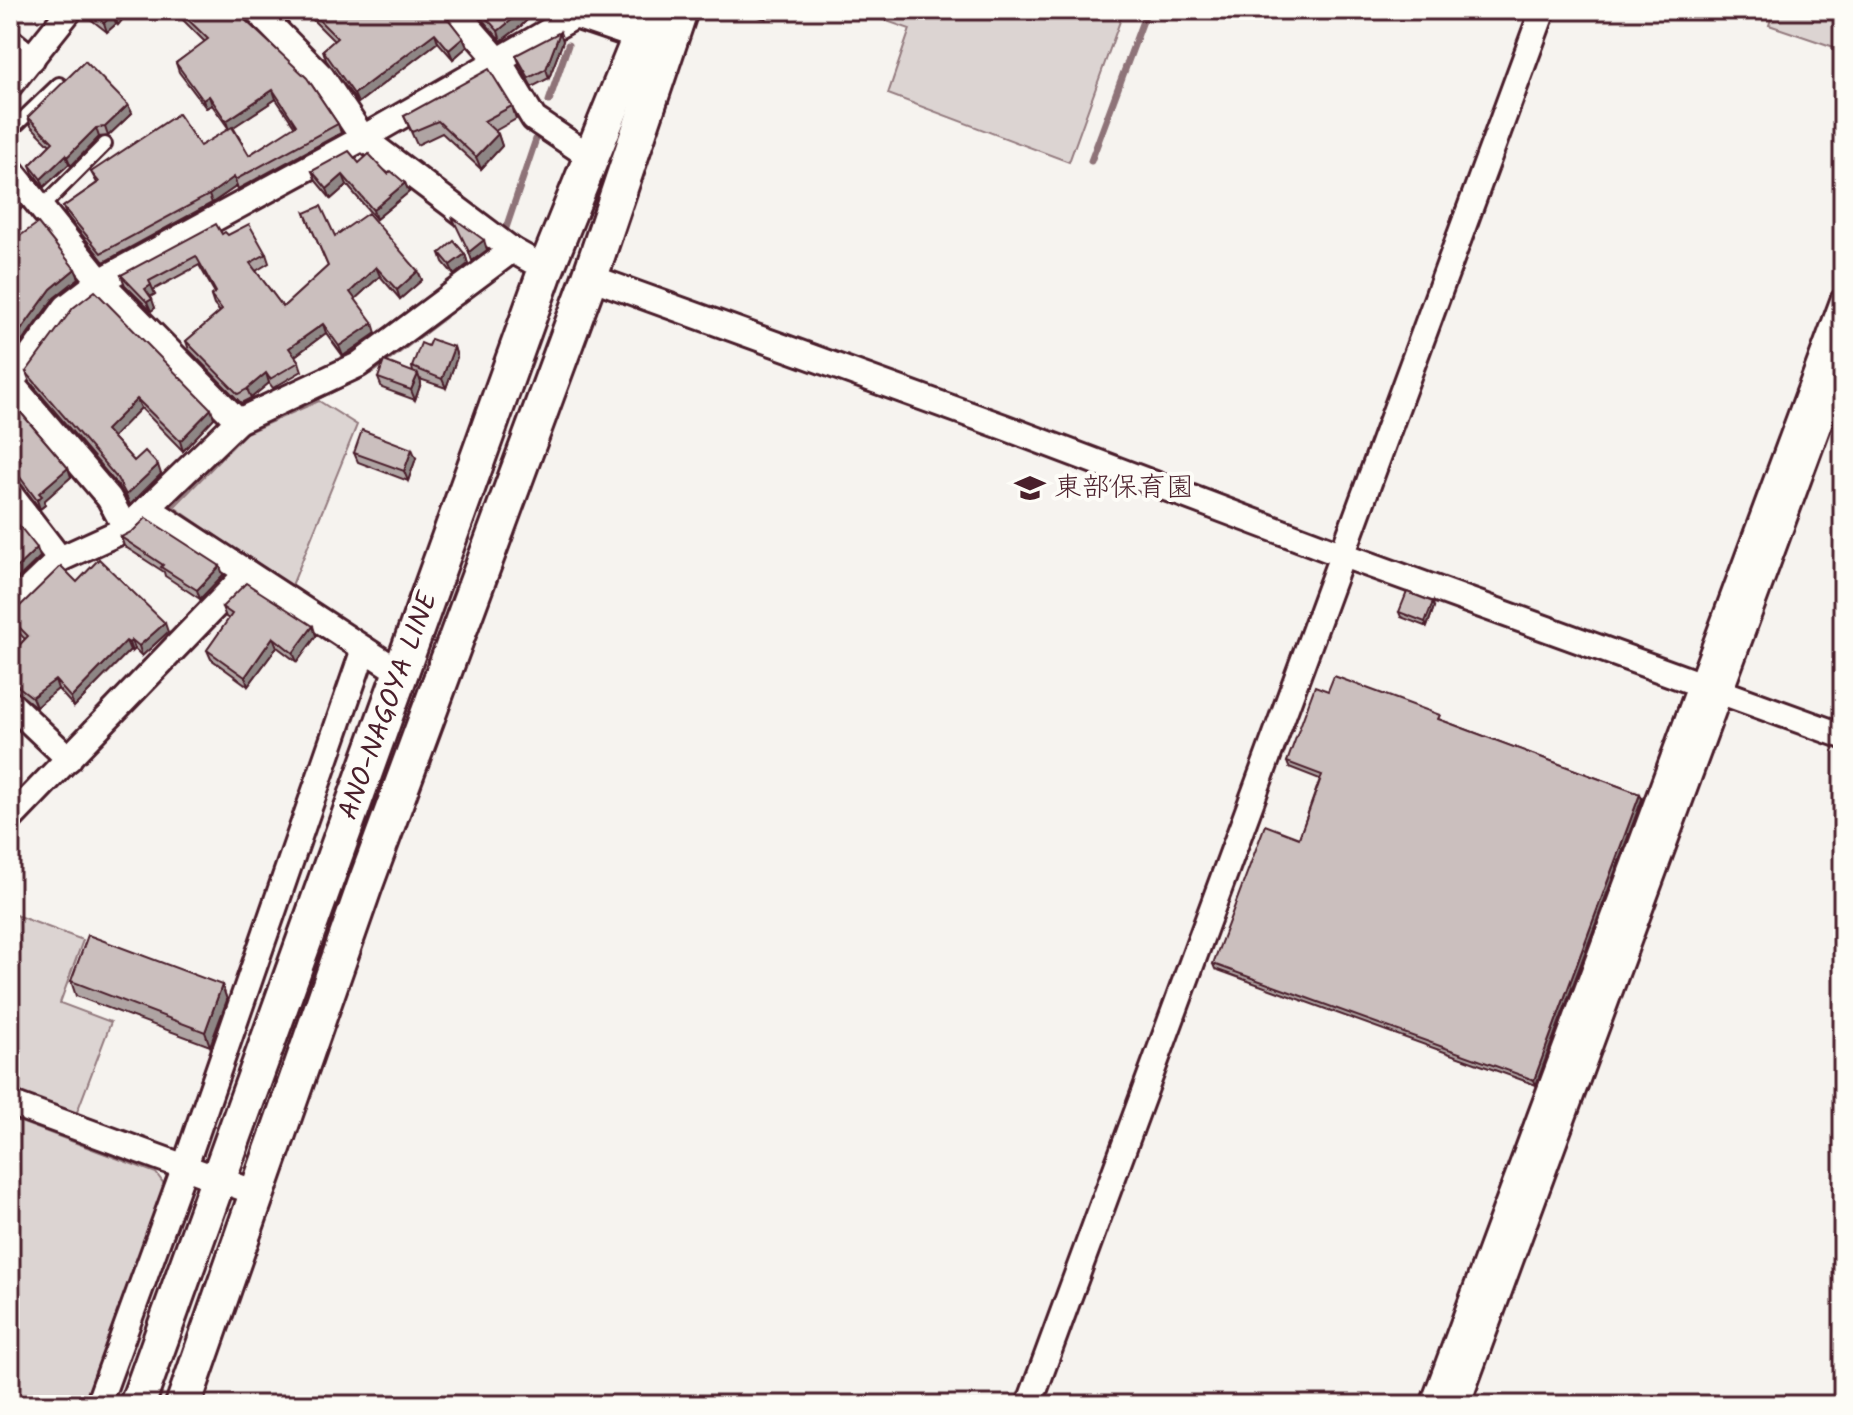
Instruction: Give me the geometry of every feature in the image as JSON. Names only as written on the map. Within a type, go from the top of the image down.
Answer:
[{"type":"main road","name":"ANO-NAGOYA LINE","points":[[183,1405],[365,885],[590,277],[680,10]]},
{"type":"main road","name":"ANO-NAGOYA LINE","points":[[137,1405],[546,269],[645,24]]},
{"type":"street","points":[[10,85],[70,10]]},
{"type":"street","points":[[256,10],[322,77],[363,138],[512,250],[546,269]]},
{"type":"street","points":[[454,10],[499,61],[534,119],[592,158]]},
{"type":"street","points":[[1029,1405],[1543,10]]},
{"type":"street","points":[[126,529],[109,498],[10,384],[66,307],[100,281],[363,138],[575,16],[645,24]]},
{"type":"street","points":[[10,41],[32,59]]},
{"type":"street","points":[[10,169],[100,281],[238,421]]},
{"type":"street","points":[[10,607],[60,559],[126,529],[238,421],[358,365],[512,250]]},
{"type":"street","points":[[590,277],[1843,736]]},
{"type":"street","points":[[1457,1405],[1843,301]]},
{"type":"street","points":[[1433,1405],[1710,686],[1843,358]]},
{"type":"street","points":[[10,494],[60,559]]},
{"type":"street","points":[[148,508],[401,673]]},
{"type":"street","points":[[10,819],[247,573]]},
{"type":"street","points":[[98,1405],[185,1166],[364,649]]},
{"type":"street","points":[[10,703],[69,759]]},
{"type":"street","points":[[10,1103],[259,1194]]},
{"type":"lane","points":[[10,131],[59,84]]},
{"type":"lane","points":[[41,208],[105,144]]},
{"type":"shaded area","points":[[855,10],[1124,10],[1069,162],[888,94],[910,29]]},
{"type":"shaded area","points":[[1774,10],[1843,10],[1843,50],[1769,25]]},
{"type":"shaded area","points":[[319,401],[357,425],[291,588],[174,507],[246,433]]},
{"type":"shaded area","points":[[10,913],[83,940],[60,1003],[111,1022],[74,1120],[10,1096]]},
{"type":"shaded area","points":[[10,1118],[156,1173],[164,1184],[85,1405],[10,1405]]},
{"type":"building","points":[[88,10],[120,10],[104,23]]},
{"type":"building","points":[[178,10],[241,10],[248,17],[245,20],[307,78],[338,124],[235,180],[234,177],[209,195],[101,253],[63,207],[99,182],[91,172],[178,114],[200,146],[232,127],[249,155],[296,125],[273,90],[226,121],[209,96],[203,100],[176,63],[208,39]]},
{"type":"building","points":[[309,10],[441,10],[463,38],[449,50],[435,33],[354,94],[323,50],[337,38]]},
{"type":"building","points":[[479,10],[524,10],[498,31]]},
{"type":"building","points":[[560,32],[546,69],[529,78],[516,55]]},
{"type":"building","points":[[85,61],[128,105],[105,127],[96,128],[41,179],[30,165],[53,142],[28,117]]},
{"type":"building","points":[[489,69],[512,106],[484,121],[498,134],[476,157],[438,121],[412,132],[404,116]]},
{"type":"building","points":[[349,151],[359,163],[369,154],[388,174],[391,171],[405,183],[373,210],[343,175],[327,189],[312,171]]},
{"type":"building","points":[[10,188],[19,199],[10,207]]},
{"type":"building","points":[[321,206],[335,236],[368,213],[418,271],[397,290],[376,267],[350,292],[373,323],[339,346],[323,324],[289,348],[299,362],[270,379],[266,373],[238,394],[186,341],[222,310],[211,296],[216,292],[196,256],[149,281],[151,285],[145,289],[152,299],[147,302],[121,275],[216,224],[222,234],[225,232],[228,235],[249,224],[266,254],[250,263],[283,307],[328,266],[305,213]]},
{"type":"building","points":[[452,217],[484,240],[469,252]]},
{"type":"building","points":[[38,223],[75,269],[51,289],[10,345],[10,243]]},
{"type":"building","points":[[454,241],[465,254],[450,265],[440,253]]},
{"type":"building","points":[[95,291],[211,409],[180,441],[137,399],[106,430],[134,461],[145,451],[158,465],[126,495],[117,478],[26,372],[73,308]]},
{"type":"building","points":[[431,339],[454,347],[442,379],[412,367],[421,343],[428,346]]},
{"type":"building","points":[[384,361],[418,374],[411,390],[378,378]]},
{"type":"building","points":[[1843,392],[1843,410],[1837,408]]},
{"type":"building","points":[[10,400],[68,468],[39,493],[42,496],[37,500],[19,476],[10,471],[21,461],[10,447]]},
{"type":"building","points":[[362,430],[412,449],[404,471],[354,453]]},
{"type":"building","points":[[10,514],[37,548],[10,574]]},
{"type":"building","points":[[146,518],[220,566],[197,590],[121,537],[133,531]]},
{"type":"building","points":[[99,559],[165,623],[139,646],[132,640],[129,643],[126,641],[71,698],[55,680],[32,697],[10,680],[10,655],[28,636],[10,618],[10,611],[17,609],[61,566],[77,582]]},
{"type":"building","points":[[246,583],[313,626],[293,653],[273,637],[245,677],[207,650],[232,614],[222,607]]},
{"type":"building","points":[[1407,592],[1433,602],[1425,622],[1399,612]]},
{"type":"building","points":[[1334,676],[1440,715],[1438,719],[1640,794],[1534,1080],[1213,964],[1265,825],[1299,838],[1322,775],[1287,762],[1315,686],[1328,691]]},
{"type":"building","points":[[88,935],[222,985],[205,1032],[71,981]]},
{"type":"waterway","points":[[1091,161],[1147,10]]},
{"type":"waterway","points":[[549,101],[568,45]]},
{"type":"waterway","points":[[505,231],[536,139]]},
{"type":"waterway","points":[[284,413],[374,369],[444,316]]},
{"type":"waterway","points":[[175,512],[168,507],[218,456]]},
{"type":"place","name":"東部保育園","points":[[1030,488]]}]
